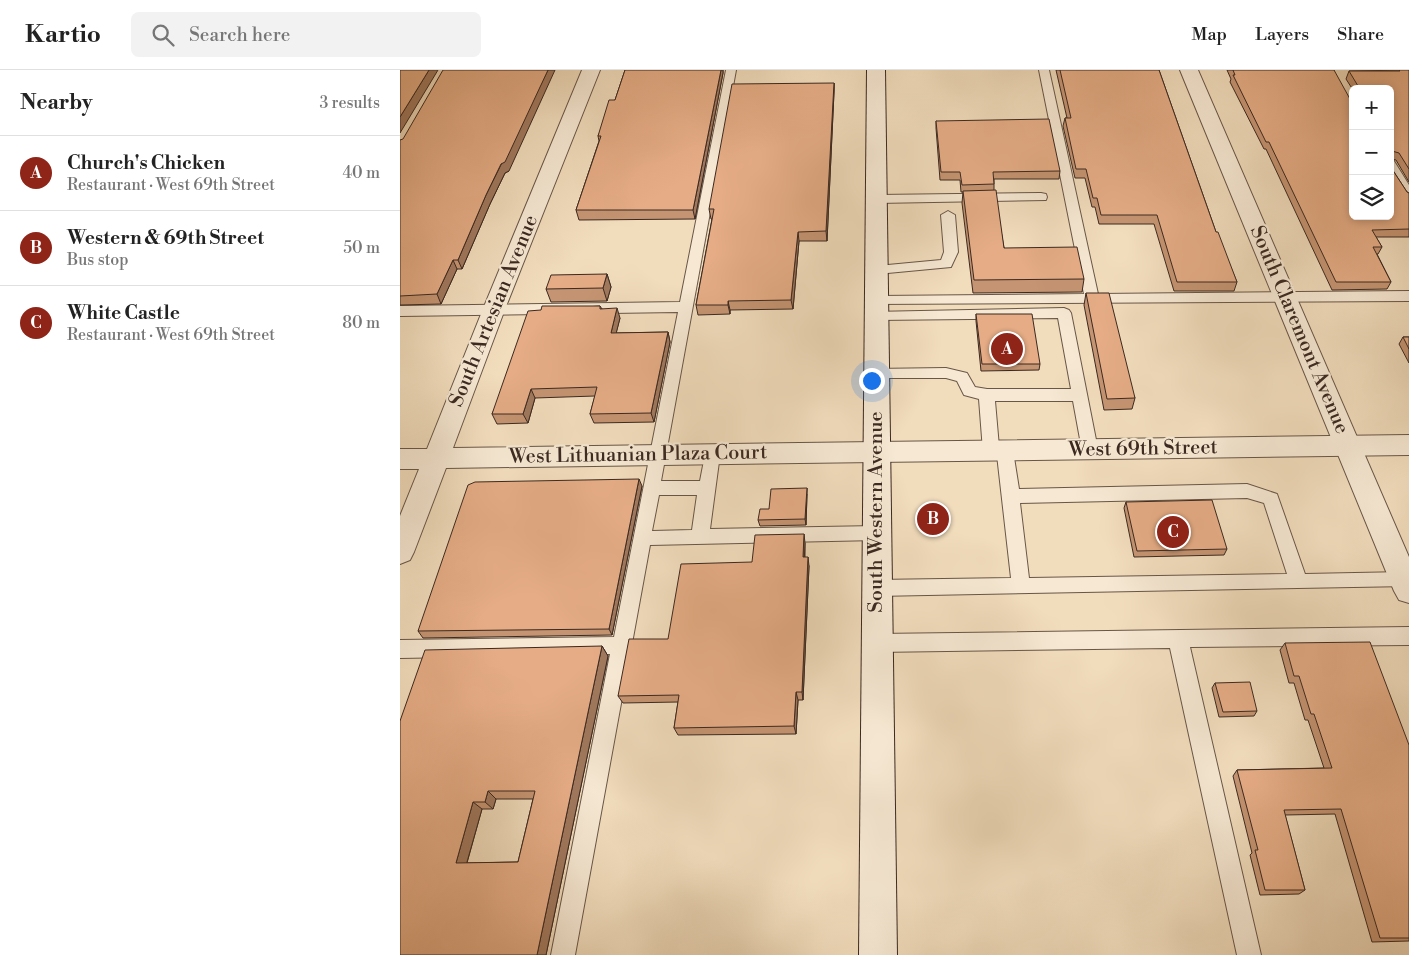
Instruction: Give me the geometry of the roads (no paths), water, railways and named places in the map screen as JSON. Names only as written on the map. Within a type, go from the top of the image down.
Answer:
[{"type":"street","name":"South Artesian Avenue","points":[[400,552],[494,309],[590,70]]},
{"type":"street","name":"South Western Avenue","points":[[876,70],[878,955]]},
{"type":"street","name":"South Claremont Avenue","points":[[1189,70],[1407,585]]},
{"type":"street","name":"West 69th Street","points":[[876,452],[1409,445]]},
{"type":"street","name":"West Lithuanian Plaza Court","points":[[400,459],[876,452]]},
{"type":"lane","points":[[563,955],[731,70]]},
{"type":"lane","points":[[1044,70],[1092,299]]},
{"type":"lane","points":[[1394,171],[1409,195]]},
{"type":"lane","points":[[877,199],[1041,198]]},
{"type":"lane","points":[[877,270],[946,264],[951,252],[948,214]]},
{"type":"lane","points":[[877,308],[1092,299],[1409,296]]},
{"type":"lane","points":[[400,311],[686,307]]},
{"type":"lane","points":[[877,308],[1064,313],[1090,450]]},
{"type":"lane","points":[[877,372],[946,372],[962,377],[970,391],[988,395],[1079,395]]},
{"type":"lane","points":[[988,395],[998,451],[1011,496],[1021,585]]},
{"type":"lane","points":[[700,537],[712,454]]},
{"type":"lane","points":[[652,488],[706,488]]},
{"type":"lane","points":[[1011,496],[1247,491],[1271,499],[1299,582]]},
{"type":"lane","points":[[642,538],[876,533]]},
{"type":"lane","points":[[876,588],[1299,582],[1407,585]]},
{"type":"lane","points":[[876,643],[1409,636]]},
{"type":"lane","points":[[1178,639],[1248,955]]},
{"type":"lane","points":[[400,649],[622,645]]},
{"type":"place","name":"Church's Chicken","points":[[1007,349]]},
{"type":"place","name":"Western & 69th Street","points":[[933,519]]},
{"type":"place","name":"White Castle","points":[[1173,532]]}]
